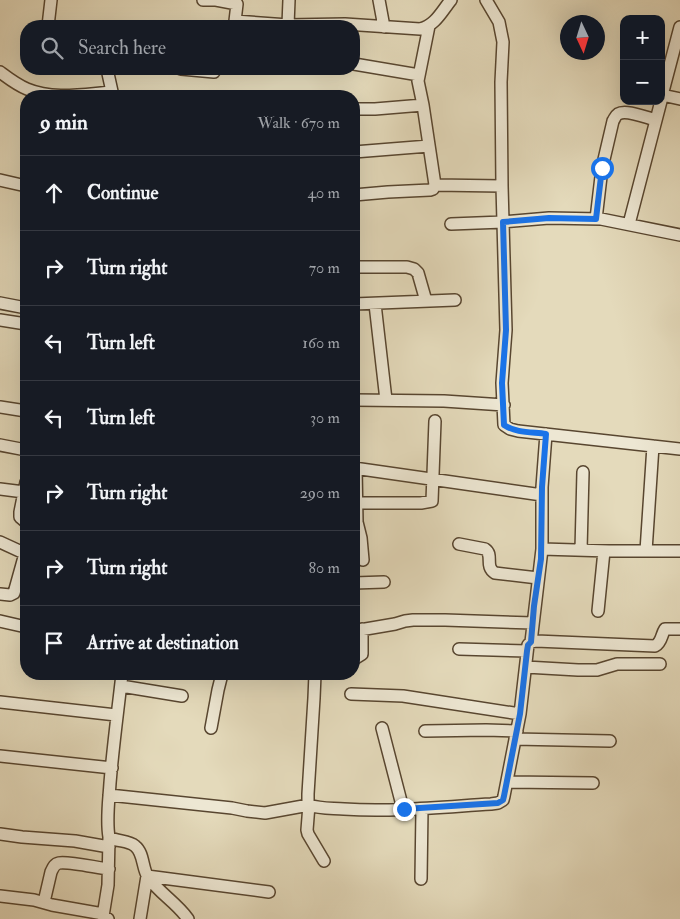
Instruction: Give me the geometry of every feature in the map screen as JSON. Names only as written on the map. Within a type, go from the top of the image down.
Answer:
[{"type":"street","points":[[49,20],[51,0]]},
{"type":"street","points":[[202,0],[237,4],[235,20]]},
{"type":"street","points":[[288,20],[289,0]]},
{"type":"street","points":[[379,0],[384,27]]},
{"type":"street","points":[[360,26],[427,28],[451,0]]},
{"type":"street","points":[[486,0],[499,22],[503,42],[501,82],[502,186],[506,330],[502,383],[504,425],[518,431],[680,449]]},
{"type":"street","points":[[429,26],[418,87],[423,105],[435,185]]},
{"type":"street","points":[[665,83],[680,27]]},
{"type":"street","points":[[360,65],[419,75]]},
{"type":"street","points":[[0,72],[24,88],[31,90]]},
{"type":"street","points":[[108,75],[111,90]]},
{"type":"street","points":[[665,98],[680,99]]},
{"type":"street","points":[[360,109],[423,105]]},
{"type":"street","points":[[629,224],[659,105]]},
{"type":"street","points":[[596,219],[602,168],[616,115],[628,113],[656,120]]},
{"type":"street","points":[[360,152],[429,146]]},
{"type":"street","points":[[0,180],[20,185]]},
{"type":"street","points":[[360,195],[430,190],[435,185],[502,186]]},
{"type":"street","points":[[451,224],[549,218],[596,219],[680,235]]},
{"type":"street","points":[[360,267],[407,267],[414,269],[418,273],[426,301]]},
{"type":"street","points":[[360,304],[455,300]]},
{"type":"street","points":[[0,303],[20,307]]},
{"type":"street","points":[[375,304],[386,400]]},
{"type":"street","points":[[0,320],[20,323]]},
{"type":"street","points":[[360,400],[444,401],[504,405]]},
{"type":"street","points":[[0,407],[20,410]]},
{"type":"street","points":[[360,503],[420,503],[432,500],[435,421]]},
{"type":"street","points":[[110,795],[232,808],[258,813],[309,805],[320,808],[356,810],[422,809],[498,803],[503,800],[520,714],[542,550],[542,495],[546,434]]},
{"type":"street","points":[[0,445],[20,449]]},
{"type":"street","points":[[646,551],[653,446]]},
{"type":"street","points":[[360,469],[542,495]]},
{"type":"street","points":[[582,550],[583,472]]},
{"type":"street","points":[[0,489],[20,487]]},
{"type":"street","points":[[360,534],[363,560]]},
{"type":"street","points":[[0,542],[20,550]]},
{"type":"street","points":[[459,544],[488,551],[490,569],[495,574],[538,578]]},
{"type":"street","points":[[542,550],[680,551]]},
{"type":"street","points":[[598,611],[604,551]]},
{"type":"street","points":[[0,594],[10,595],[14,593],[20,573]]},
{"type":"street","points":[[360,583],[384,582]]},
{"type":"street","points":[[360,630],[396,624],[404,620],[533,623]]},
{"type":"street","points":[[0,621],[20,626]]},
{"type":"street","points":[[459,649],[529,646],[536,641],[655,646],[659,644],[662,633],[666,629],[680,629]]},
{"type":"street","points":[[360,642],[362,654],[360,655]]},
{"type":"street","points":[[526,667],[597,670],[617,664],[660,664]]},
{"type":"street","points":[[0,896],[44,902],[67,913],[106,916],[110,795],[116,715],[121,680]]},
{"type":"street","points":[[211,728],[220,680]]},
{"type":"street","points":[[315,680],[308,794],[308,834],[324,861]]},
{"type":"street","points":[[120,686],[182,696]]},
{"type":"street","points":[[351,694],[402,696],[520,714]]},
{"type":"street","points":[[0,702],[116,715]]},
{"type":"street","points":[[382,728],[404,809]]},
{"type":"street","points":[[426,731],[486,730],[516,735],[610,741]]},
{"type":"street","points":[[0,756],[112,768]]},
{"type":"street","points":[[507,782],[593,783]]},
{"type":"street","points":[[421,879],[422,809]]},
{"type":"street","points":[[0,834],[109,842],[115,840],[131,843],[140,852],[147,876],[182,910],[188,919]]},
{"type":"street","points":[[44,902],[51,872],[56,864],[68,863],[109,869]]},
{"type":"street","points":[[147,876],[269,892]]},
{"type":"street","points":[[140,919],[147,876]]},
{"type":"route","points":[[404,809],[498,803],[503,800],[520,714],[527,651],[528,645],[531,642],[541,559],[542,487],[546,434],[518,431],[504,425],[502,383],[506,330],[503,222],[549,218],[596,219],[602,168]]}]
